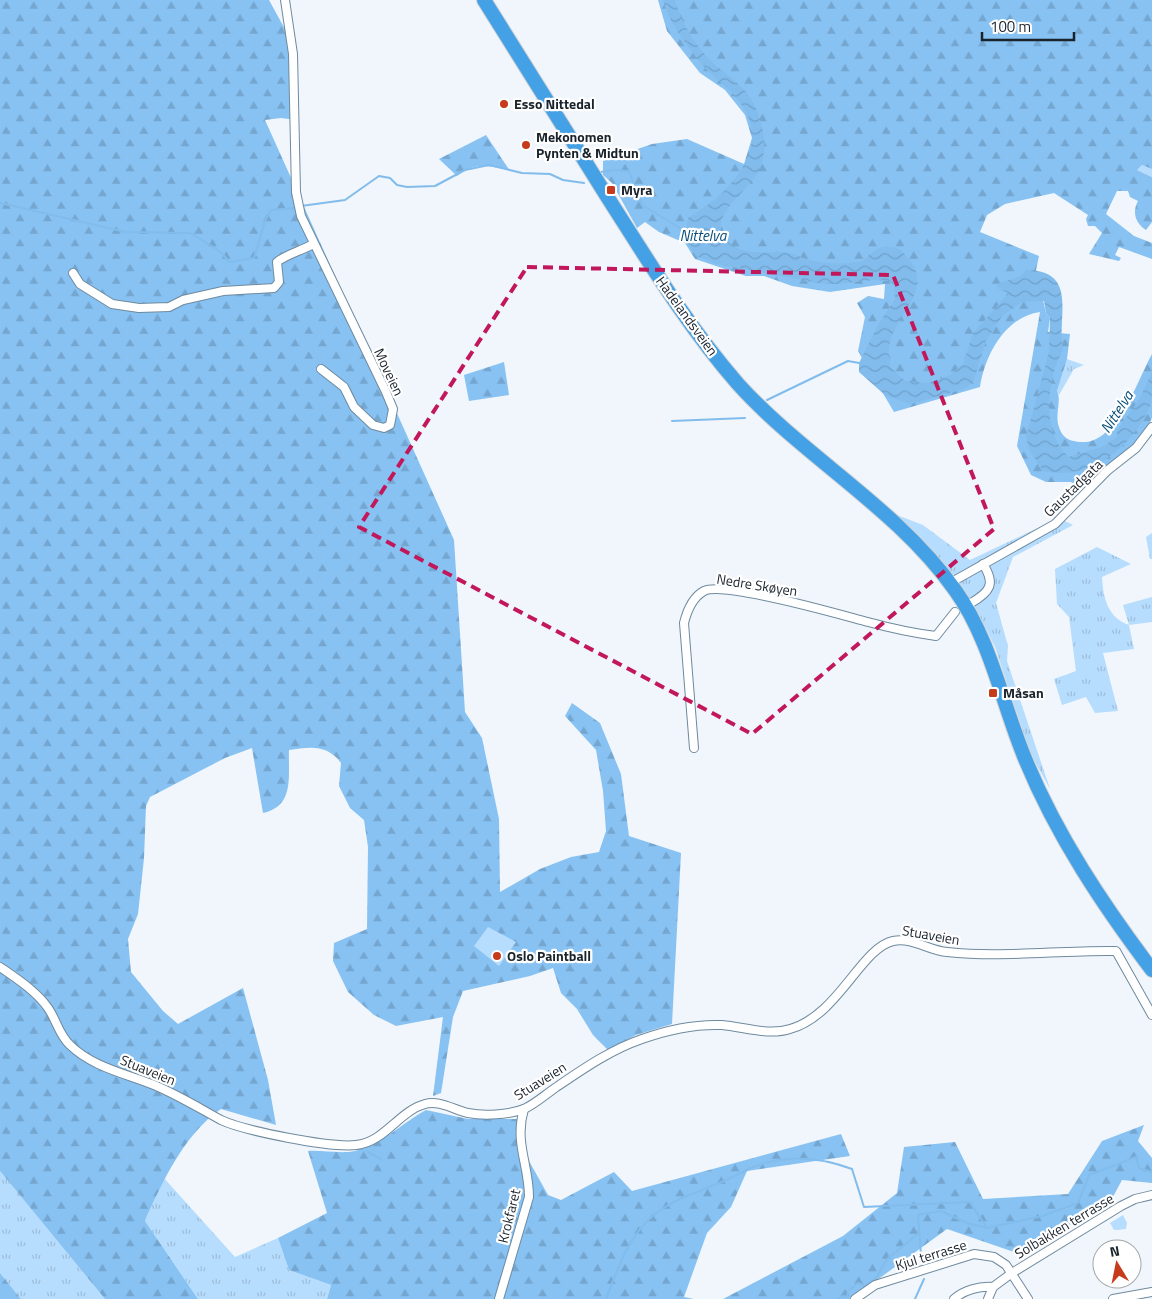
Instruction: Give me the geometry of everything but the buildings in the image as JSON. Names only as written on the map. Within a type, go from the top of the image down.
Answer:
[{"type":"highway","name":"Hadelandsveien","points":[[484,0],[646,257],[713,354],[762,410],[907,534],[929,556],[950,583],[977,627],[1023,754],[1053,818],[1093,887],[1152,970]]},
{"type":"street","name":"Moveien","points":[[285,0],[294,72],[296,192],[301,216],[386,392],[393,409],[390,425],[384,428],[373,425],[354,407],[344,387],[321,369]]},
{"type":"street","points":[[73,273],[80,284],[112,304],[139,308],[169,307],[183,300],[222,291],[274,288],[279,282],[277,262],[286,255],[297,253],[313,244]]},
{"type":"street","name":"Gaustadgata","points":[[950,583],[1046,530],[1064,517],[1108,470],[1136,448],[1152,427]]},
{"type":"street","points":[[971,603],[985,594],[989,588],[989,575],[984,564]]},
{"type":"street","name":"Nedre Skøyen","points":[[694,748],[684,623],[688,609],[703,592],[714,588],[768,597],[936,636],[955,612]]},
{"type":"street","name":"Stuaveien","points":[[0,967],[16,978],[46,1006],[67,1042],[82,1054],[186,1099],[222,1120],[239,1126],[325,1144],[350,1145],[373,1140],[416,1108],[428,1104],[440,1104],[469,1113],[492,1114],[524,1109],[605,1056],[643,1039],[695,1026],[725,1026],[764,1031],[784,1031],[805,1024],[836,998],[872,954],[890,942],[908,941],[945,952],[1005,954],[1116,951],[1152,1015]]},
{"type":"street","name":"Krokfaret","points":[[499,1299],[529,1197],[529,1182],[519,1141],[520,1124],[524,1109]]},
{"type":"street","name":"Solbakken terrasse","points":[[954,1299],[969,1290],[985,1286],[993,1287],[1012,1273],[1121,1206],[1135,1199],[1152,1195]]},
{"type":"street","name":"Kjul terrasse","points":[[855,1299],[875,1286],[974,1254],[994,1257],[1006,1265],[1028,1299]]},
{"type":"street","points":[[988,1299],[993,1287]]},
{"type":"street","points":[[1113,1299],[1152,1292]]},
{"type":"highlighted area","points":[[527,267],[893,275],[994,529],[752,734],[359,527]]},
{"type":"green space","points":[[0,0],[269,0],[292,42],[296,120],[281,118],[265,120],[454,540],[465,712],[482,738],[499,819],[500,892],[540,869],[571,857],[599,852],[606,831],[603,791],[596,750],[565,716],[572,703],[600,723],[621,774],[629,836],[681,853],[672,1024],[636,1035],[608,1050],[593,1035],[577,1009],[561,993],[553,968],[530,976],[463,991],[453,1017],[441,1093],[433,1096],[443,1017],[396,1026],[374,1015],[348,992],[333,961],[334,943],[367,929],[368,847],[364,820],[350,808],[339,786],[341,763],[336,757],[318,748],[289,750],[289,780],[285,797],[280,804],[263,813],[252,748],[225,758],[150,797],[146,806],[144,858],[138,914],[128,939],[131,972],[163,1011],[178,1024],[243,988],[268,1080],[276,1125],[221,1109],[196,1131],[176,1159],[145,1221],[198,1299],[105,1299],[0,1171]]},
{"type":"green space","points":[[658,0],[1152,0],[1152,169],[1142,165],[1137,170],[1152,177],[1152,222],[1146,230],[1139,224],[1135,213],[1138,201],[1130,197],[1128,191],[1117,191],[1106,214],[1134,236],[1152,243],[1152,259],[1119,247],[1115,255],[1121,258],[1119,261],[1089,254],[1102,233],[1095,226],[1088,226],[1086,219],[1088,215],[1054,193],[1005,204],[987,215],[980,232],[1039,256],[1036,270],[1046,313],[1050,318],[1048,332],[1070,334],[1067,359],[1057,391],[1059,401],[1058,423],[1063,435],[1067,438],[1081,442],[1094,440],[1105,433],[1116,422],[1125,408],[1152,354],[1152,418],[1133,445],[1083,490],[1071,482],[1046,482],[1031,475],[1017,446],[1040,312],[1028,315],[1017,321],[999,339],[987,362],[980,387],[894,412],[858,351],[865,317],[857,303],[868,296],[884,299],[885,284],[830,292],[792,286],[764,276],[746,276],[695,259],[685,243],[659,232],[645,222],[637,228],[612,183],[603,175],[603,161],[652,144],[687,139],[744,164],[752,138],[745,115],[725,90],[700,73],[667,31]]},
{"type":"green space","points":[[486,135],[510,171],[482,166],[469,168],[457,176],[439,159]]},
{"type":"green space","points":[[1142,165],[1152,169],[1152,177],[1137,170]]},
{"type":"green space","points":[[1067,359],[1084,365],[1074,369],[1059,395],[1057,391]]},
{"type":"green space","points":[[504,362],[509,395],[469,401],[464,375]]},
{"type":"green space","points":[[897,515],[923,525],[970,560],[1059,518],[1073,525],[1013,557],[996,603],[1008,646],[1007,661],[1050,789],[1030,753],[995,647],[975,607],[948,570]]},
{"type":"green space","points":[[1152,533],[1152,559],[1150,559],[1146,537]]},
{"type":"green space","points":[[1097,547],[1131,564],[1102,577],[1105,600],[1116,618],[1129,625],[1134,649],[1103,653],[1118,711],[1095,713],[1086,697],[1062,705],[1054,679],[1076,671],[1069,617],[1057,604],[1055,569]]},
{"type":"green space","points":[[1152,597],[1152,622],[1129,625],[1123,605]]},
{"type":"green space","name":"Oslo Paintball","points":[[488,927],[516,942],[499,966],[474,946]]},
{"type":"green space","points":[[426,1110],[468,1119],[520,1119],[524,1152],[548,1195],[561,1200],[614,1172],[632,1191],[841,1134],[850,1156],[747,1171],[731,1207],[707,1233],[684,1297],[694,1299],[327,1299],[331,1285],[289,1270],[278,1238],[327,1213],[308,1151],[350,1152],[365,1148]]},
{"type":"green space","points":[[1144,1125],[1138,1141],[1152,1158],[1152,1183],[1122,1180],[1108,1206],[1014,1252],[947,1229],[851,1299],[723,1299],[843,1236],[897,1193],[904,1147],[955,1142],[983,1199],[1068,1194],[1102,1141]]},
{"type":"green space","points":[[0,1171],[105,1299],[21,1299],[0,1273]]},
{"type":"green space","points":[[164,1178],[235,1257],[278,1238],[289,1270],[331,1285],[327,1299],[198,1299],[145,1221]]},
{"type":"green space","points":[[1123,1215],[1127,1223],[1126,1229],[1114,1230],[1110,1223]]},
{"type":"green space","points":[[0,1273],[21,1299],[0,1299]]},
{"type":"water","name":"Nittelva","points":[[663,0],[675,0],[696,44],[713,63],[748,94],[757,111],[761,125],[764,145],[761,166],[749,184],[726,211],[722,220],[721,229],[725,238],[731,244],[745,251],[788,252],[813,261],[834,263],[863,261],[876,250],[887,246],[901,250],[915,269],[917,280],[916,291],[892,336],[889,347],[890,367],[905,381],[928,383],[950,375],[963,364],[973,333],[1009,293],[997,287],[999,283],[1021,276],[1026,270],[1043,272],[1054,278],[1060,287],[1062,298],[1063,349],[1053,375],[1049,405],[1050,420],[1054,434],[1060,446],[1069,457],[1104,446],[1117,437],[1117,430],[1140,398],[1152,372],[1151,403],[1144,419],[1122,446],[1094,466],[1060,473],[1043,471],[1030,451],[1026,437],[1049,352],[1050,318],[1046,313],[1044,301],[1022,302],[1002,316],[986,341],[973,383],[964,389],[911,404],[886,396],[859,372],[859,363],[878,325],[895,299],[894,286],[890,281],[875,280],[837,284],[818,283],[716,264],[696,256],[685,241],[688,218],[714,200],[732,182],[747,158],[751,146],[752,133],[743,107],[689,48],[678,33]]},
{"type":"waterway","points":[[301,206],[345,200],[379,176],[390,178],[397,185],[407,187],[435,186],[465,170],[489,165],[522,173],[550,174],[563,180],[584,183]]},
{"type":"waterway","points":[[601,172],[629,171],[642,205],[688,233]]},
{"type":"waterway","points":[[0,203],[126,232],[191,233],[222,253],[229,262],[254,258],[265,221],[271,210],[295,208]]},
{"type":"waterway","points":[[767,400],[848,361],[859,363]]},
{"type":"waterway","points":[[672,421],[745,418]]},
{"type":"waterway","points":[[348,1149],[362,1149]]},
{"type":"waterway","points":[[368,1152],[381,1159]]},
{"type":"waterway","points":[[921,1255],[918,1215],[941,1211],[967,1223],[987,1228],[1042,1216],[1078,1203],[1089,1175],[1136,1157],[1139,1168],[1152,1172]]},
{"type":"waterway","points":[[606,1299],[631,1242],[655,1214],[685,1197],[726,1181],[751,1168],[776,1161],[789,1159],[815,1160],[852,1169],[864,1207],[970,1202],[987,1228]]},
{"type":"waterway","points":[[838,1299],[843,1296],[847,1297],[848,1291],[858,1283],[865,1286],[876,1278],[887,1259],[919,1233]]},
{"type":"waterway","points":[[915,1299],[924,1279]]},
{"type":"place","name":"Esso Nittedal","points":[[504,104]]},
{"type":"place","name":"Mekonomen Pynten & Midtun","points":[[526,145]]},
{"type":"place","name":"Myra","points":[[611,190]]},
{"type":"place","name":"Måsan","points":[[993,693]]},
{"type":"place","name":"Oslo Paintball","points":[[497,956]]}]
